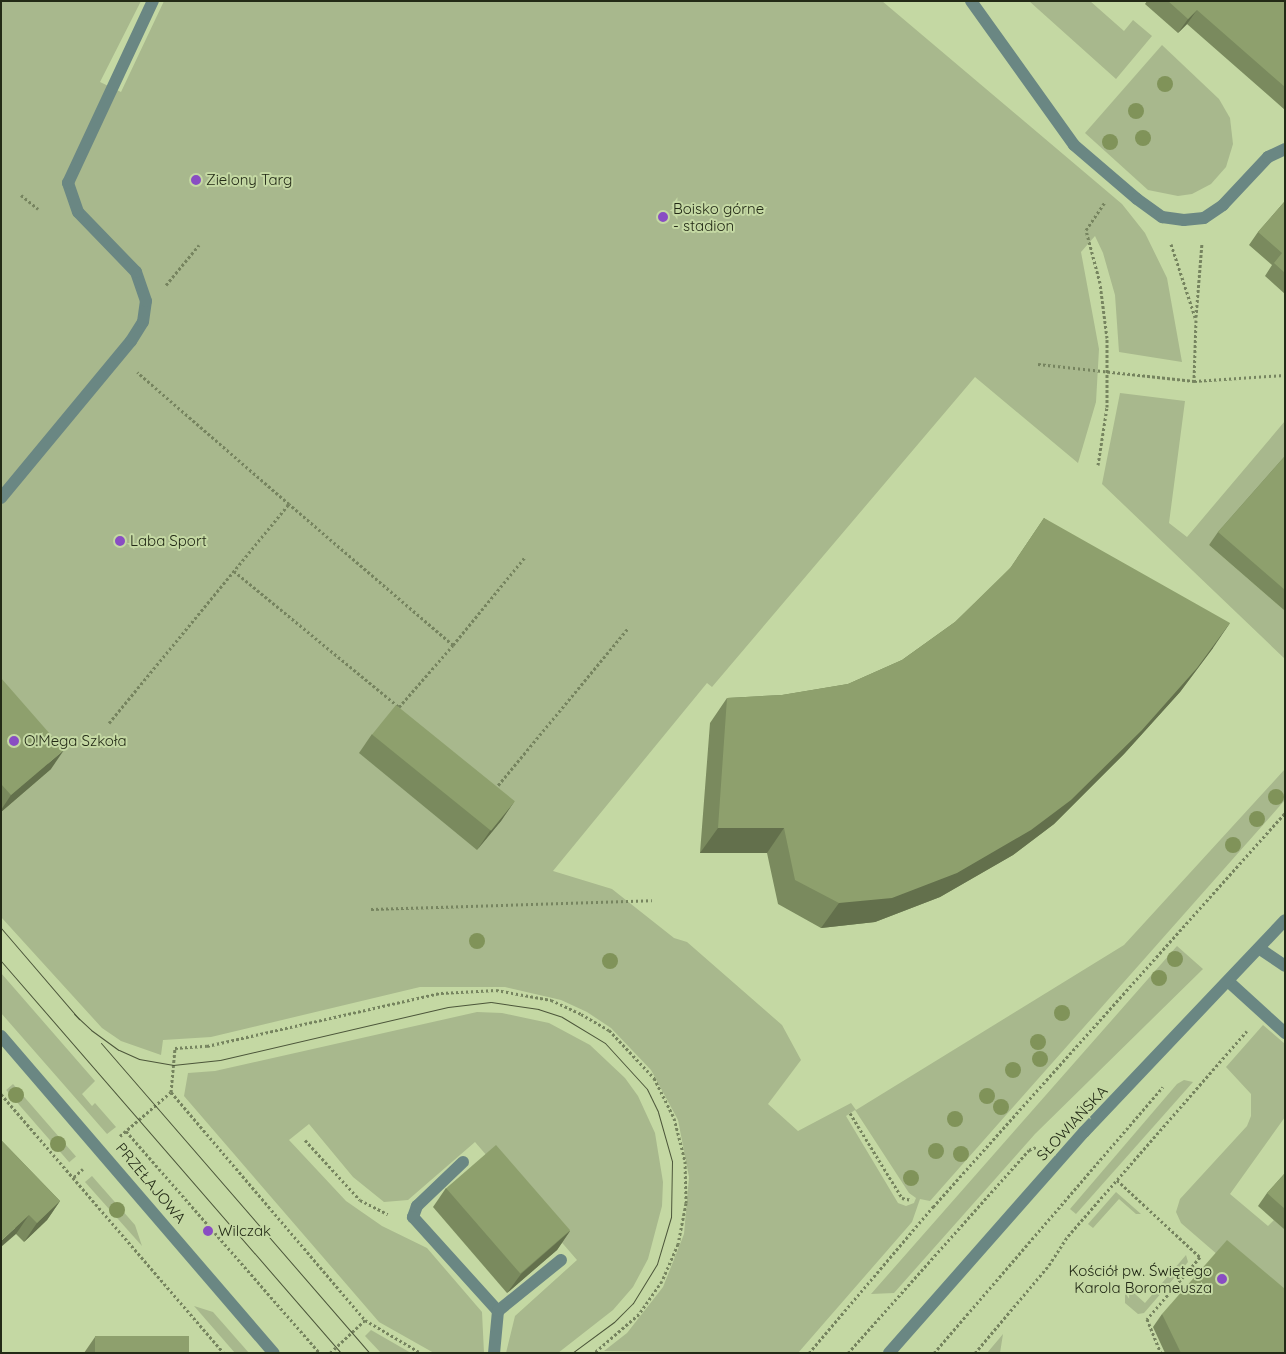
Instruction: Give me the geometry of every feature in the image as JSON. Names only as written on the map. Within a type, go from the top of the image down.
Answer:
[{"type":"street","points":[[1,498],[118,356],[143,322],[146,301],[136,272],[78,212],[68,183],[153,1]]},
{"type":"street","points":[[971,1],[1074,145],[1137,200],[1162,217],[1184,220],[1204,218],[1222,205],[1268,157],[1285,149]]},
{"type":"street","name":"SŁOWIAŃSKA","points":[[889,1353],[1084,1132],[1229,982],[1285,920]]},
{"type":"street","points":[[1260,948],[1285,966]]},
{"type":"street","points":[[1229,982],[1285,1033]]},
{"type":"street","name":"PRZEŁAJOWA","points":[[1,1036],[274,1353]]},
{"type":"street","points":[[462,1162],[417,1206],[414,1217],[498,1311]]},
{"type":"street","points":[[494,1353],[498,1311],[561,1260]]},
{"type":"path","points":[[21,195],[38,209]]},
{"type":"path","points":[[1098,465],[1107,407],[1108,372],[1100,283],[1086,230],[1109,197]]},
{"type":"path","points":[[1162,217],[1196,320]]},
{"type":"path","points":[[1194,381],[1196,320],[1204,218]]},
{"type":"path","points":[[184,262],[199,245]]},
{"type":"path","points":[[118,356],[453,645]]},
{"type":"path","points":[[1038,364],[1194,381],[1285,375]]},
{"type":"path","points":[[109,723],[289,504]]},
{"type":"path","points":[[393,711],[399,707],[453,645],[524,557]]},
{"type":"path","points":[[234,571],[399,707]]},
{"type":"path","points":[[492,793],[629,627]]},
{"type":"path","points":[[809,1353],[933,1207],[1285,813]]},
{"type":"path","points":[[371,909],[652,900]]},
{"type":"path","points":[[114,1142],[170,1092],[175,1048],[207,1046],[441,993],[496,990],[551,1000],[609,1030],[654,1078],[674,1118],[685,1161],[686,1203],[678,1244],[662,1281],[639,1314],[600,1351],[594,1353]]},
{"type":"path","points":[[975,1353],[1117,1180],[1263,1013]]},
{"type":"path","points":[[934,1353],[1163,1090],[1171,1042]]},
{"type":"path","points":[[170,1092],[365,1320],[421,1353]]},
{"type":"path","points":[[1,1094],[224,1353]]},
{"type":"path","points":[[850,1113],[902,1198],[912,1200]]},
{"type":"path","points":[[126,1131],[320,1353]]},
{"type":"path","points":[[305,1140],[360,1200],[390,1215],[414,1217]]},
{"type":"path","points":[[848,1353],[1029,1150],[1038,1146]]},
{"type":"path","points":[[1117,1180],[1200,1257],[1147,1319],[1161,1353]]},
{"type":"path","points":[[330,1353],[365,1320]]},
{"type":"green space","points":[[1,1],[141,1],[100,82],[121,92],[164,1],[882,1],[1122,204],[1145,233],[1167,278],[1182,362],[1119,352],[1115,295],[1103,253],[1095,236],[1081,252],[1099,349],[1096,402],[1078,463],[975,377],[712,687],[707,683],[553,871],[612,889],[674,938],[687,942],[782,1025],[801,1060],[768,1104],[798,1131],[851,1103],[856,1110],[1124,945],[1285,769],[1285,800],[930,1201],[920,1199],[912,1222],[798,1353],[604,1351],[627,1333],[663,1287],[684,1234],[689,1177],[678,1120],[651,1070],[611,1028],[587,1012],[561,1000],[505,987],[420,987],[211,1037],[163,1040],[161,1055],[121,1041],[102,1028],[1,917]],"holes":[[[855,1110],[909,1193],[916,1198],[914,1203],[906,1206],[898,1203],[846,1116]]]},
{"type":"green space","points":[[1029,1],[1090,1],[1124,31],[1133,20],[1152,36],[1116,79]]},
{"type":"green space","points":[[1162,45],[1219,99],[1230,118],[1233,144],[1226,167],[1211,184],[1192,194],[1178,196],[1148,190],[1085,133]]},
{"type":"green space","points":[[1120,393],[1185,401],[1169,523],[1187,537],[1285,421],[1285,458],[1209,545],[1285,611],[1285,659],[1102,484]]},
{"type":"green space","points":[[1177,946],[1203,969],[1035,1134],[894,1293],[871,1294]]},
{"type":"green space","points":[[1,973],[95,1081],[82,1094],[92,1106],[95,1103],[116,1127],[107,1134],[1,1013]]},
{"type":"green space","points":[[477,1012],[502,1013],[549,1023],[590,1045],[625,1078],[638,1096],[655,1133],[663,1182],[662,1206],[648,1259],[633,1287],[613,1310],[558,1353],[506,1353],[515,1316],[577,1260],[475,1142],[408,1200],[384,1202],[353,1177],[309,1124],[289,1140],[346,1201],[382,1226],[427,1248],[482,1312],[484,1353],[434,1353],[379,1322],[184,1096],[188,1073],[215,1071]]},
{"type":"green space","points":[[1263,1025],[1285,1044],[1285,1117],[1230,1194],[1268,1226],[1274,1220],[1285,1230],[1285,1313],[1181,1223],[1176,1212],[1180,1199],[1247,1126],[1251,1116],[1251,1094],[1226,1067]]},
{"type":"green space","points":[[1184,1080],[1193,1082],[1076,1214],[1070,1209],[1177,1084]]},
{"type":"green space","points":[[13,1084],[76,1156],[69,1162],[6,1090]]},
{"type":"green space","points":[[92,1176],[135,1225],[142,1246],[85,1182]]},
{"type":"green space","points":[[1116,1192],[1141,1214],[1136,1214],[1119,1199],[1093,1228],[1088,1224]]},
{"type":"green space","points":[[1186,1255],[1188,1262],[1144,1313],[1138,1314],[1125,1303],[1125,1285],[1145,1303]]},
{"type":"green space","points":[[194,1306],[213,1312],[249,1353],[235,1353]]},
{"type":"green space","points":[[371,1330],[411,1353],[381,1353],[365,1336]]},
{"type":"green space","points":[[1003,1334],[1000,1353],[987,1353],[998,1340]]},
{"type":"building","points":[[1168,1],[1285,1],[1285,87],[1197,10],[1188,19]]},
{"type":"building","points":[[1285,201],[1285,273],[1274,263],[1282,253],[1258,232]]},
{"type":"building","points":[[1285,456],[1285,590],[1218,532]]},
{"type":"building","points":[[1044,518],[1230,623],[1197,668],[1142,730],[1071,800],[1031,830],[957,873],[892,898],[839,903],[795,880],[784,828],[718,828],[727,698],[782,695],[848,684],[902,660],[955,622],[1011,567]]},
{"type":"building","points":[[1,678],[64,750],[11,795],[1,784]]},
{"type":"building","points":[[396,705],[515,801],[491,831],[372,735]]},
{"type":"building","points":[[1,1140],[60,1201],[37,1223],[29,1215],[1,1241]]},
{"type":"building","points":[[496,1145],[570,1230],[520,1274],[446,1188]]},
{"type":"building","points":[[1285,1173],[1285,1209],[1267,1193]]},
{"type":"building","name":"Kościół pw. Świętego Karola Boromeusza","points":[[1227,1240],[1285,1289],[1285,1353],[1181,1353],[1162,1314]]},
{"type":"building","points":[[95,1336],[189,1336],[189,1353],[95,1353]]},
{"type":"tram line","points":[[1,928],[79,1019]]},
{"type":"tram line","points":[[1,961],[341,1353]]},
{"type":"tram line","points":[[74,1014],[91,1030],[119,1050],[139,1059],[173,1065],[220,1060],[448,1007],[491,1002],[538,1009],[562,1017],[605,1043],[647,1089],[658,1112],[672,1161],[671,1217],[657,1264],[633,1303],[614,1322],[572,1353]]},
{"type":"tram line","points":[[101,1043],[370,1353]]},
{"type":"place","name":"Zielony Targ","points":[[196,180]]},
{"type":"place","name":"Boisko górne - stadion","points":[[663,217]]},
{"type":"place","name":"Laba Sport","points":[[120,541]]},
{"type":"place","name":"O!Mega Szkoła","points":[[14,741]]},
{"type":"place","name":"Wilczak","points":[[208,1231]]},
{"type":"place","name":"Kościół pw. Świętego Karola Boromeusza","points":[[1222,1279]]}]
